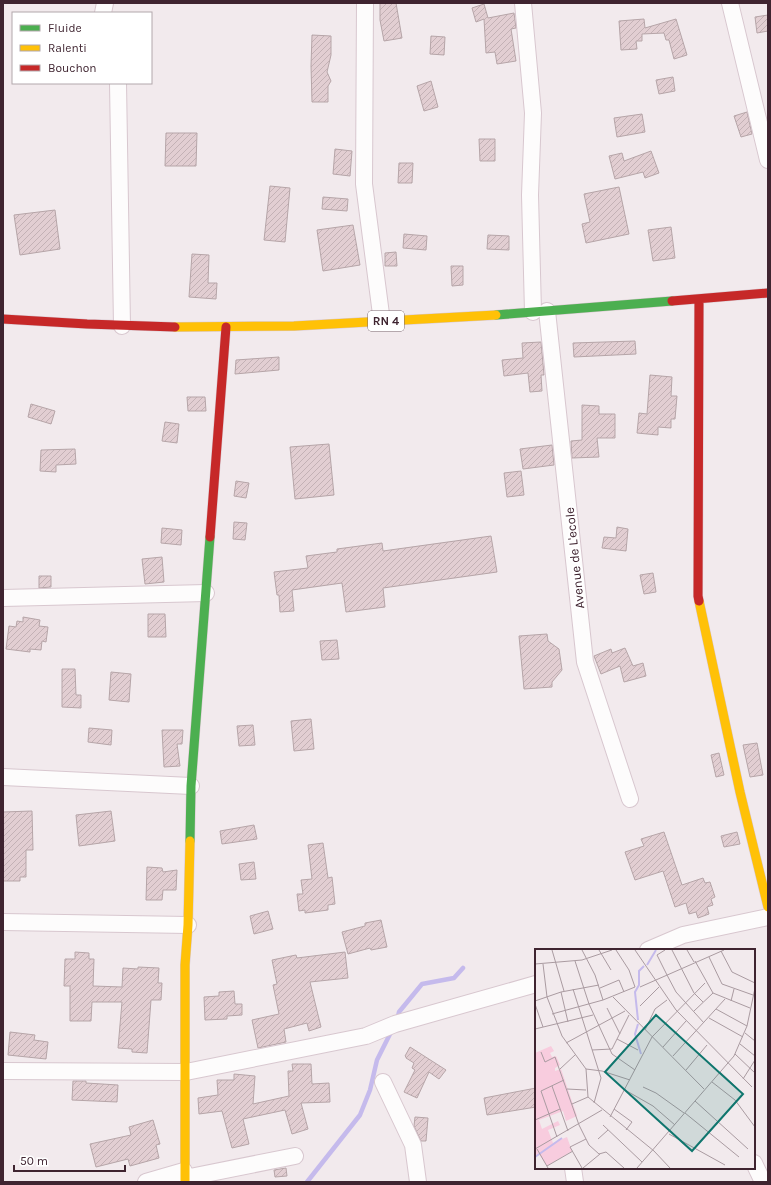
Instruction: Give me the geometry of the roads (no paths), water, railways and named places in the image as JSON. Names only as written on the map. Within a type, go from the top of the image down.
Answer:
[{"type":"main road","name":"RN 4","points":[[3,319],[122,326],[226,327],[382,322],[768,293]]},
{"type":"main road","points":[[699,299],[698,596],[740,792],[768,907]]},
{"type":"main road","points":[[185,1177],[185,965],[188,925],[191,786],[226,327]]},
{"type":"street","points":[[365,3],[364,184],[382,322]]},
{"type":"street","name":"Avenue de L'ecole","points":[[523,3],[533,113],[530,195],[540,311],[585,662],[630,799]]},
{"type":"street","points":[[730,3],[768,160]]},
{"type":"street","points":[[118,84],[122,326]]},
{"type":"street","points":[[3,598],[206,593]]},
{"type":"street","points":[[3,777],[191,786]]},
{"type":"street","points":[[655,949],[683,936],[768,917]]},
{"type":"street","points":[[3,922],[188,925]]},
{"type":"street","points":[[3,1072],[186,1072],[366,1036],[395,1024],[535,984]]},
{"type":"street","points":[[384,1082],[413,1145],[418,1182]]},
{"type":"street","points":[[146,1182],[185,1177],[295,1156]]},
{"type":"street","points":[[755,1165],[763,1182]]},
{"type":"street","points":[[574,1169],[575,1182]]},
{"type":"waterway","points":[[397,1020],[399,1012],[422,984],[454,978],[463,968]]},
{"type":"waterway","points":[[307,1182],[360,1115],[370,1090],[377,1060],[392,1030]]}]
